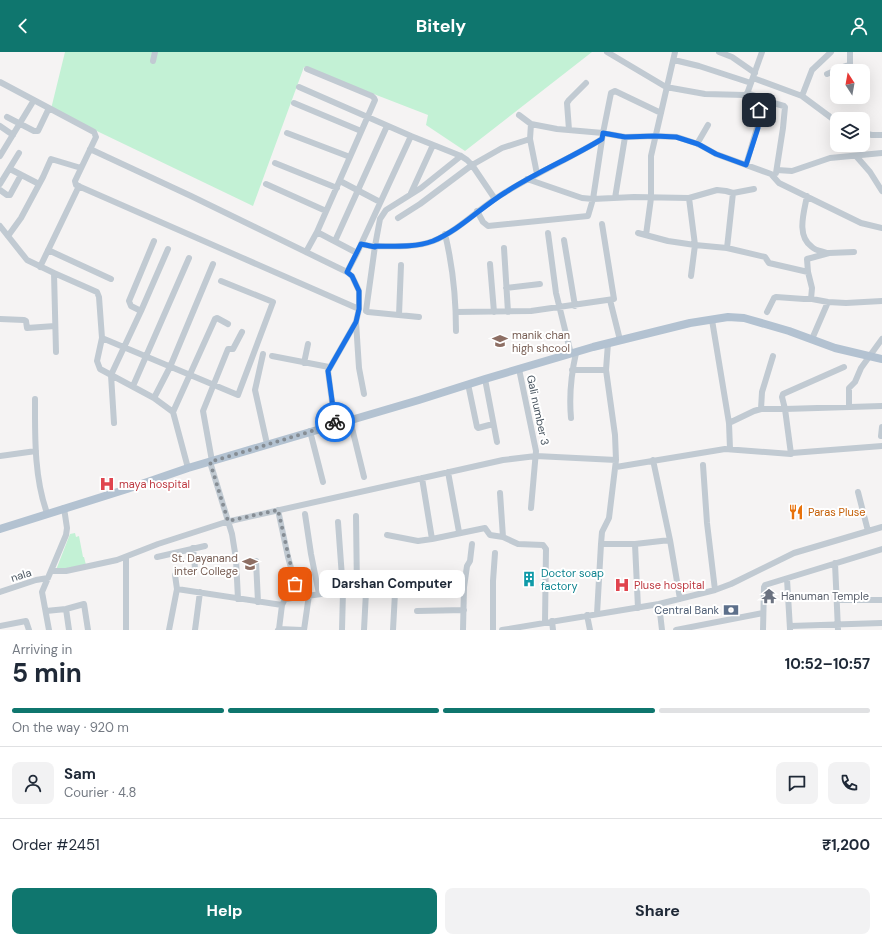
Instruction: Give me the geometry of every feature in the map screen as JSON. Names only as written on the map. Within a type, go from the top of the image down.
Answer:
[{"type":"main road","points":[[0,529],[188,468],[484,379],[608,343],[690,323],[728,317],[744,318],[789,330],[835,348],[882,359]]},
{"type":"street","points":[[153,61],[155,52]]},
{"type":"street","points":[[607,52],[666,87],[705,94],[745,95],[747,93],[763,100],[784,106],[783,128],[775,179]]},
{"type":"street","points":[[646,235],[651,198],[651,156],[675,52]]},
{"type":"street","points":[[719,52],[732,57],[743,66],[753,78]]},
{"type":"street","points":[[747,93],[762,52]]},
{"type":"street","points":[[802,96],[812,70],[831,52]]},
{"type":"street","points":[[850,52],[850,64]]},
{"type":"street","points":[[674,60],[753,78],[802,96],[830,117]]},
{"type":"street","points":[[306,252],[318,232],[375,100],[374,98],[307,69]]},
{"type":"street","points":[[0,82],[94,132],[96,137],[75,181],[75,183],[79,186],[359,309]]},
{"type":"street","points":[[569,130],[567,104],[569,100],[586,83]]},
{"type":"street","points":[[299,87],[387,126],[461,156],[472,165],[495,199]]},
{"type":"street","points":[[478,212],[488,226],[588,216],[593,200],[602,136],[613,91],[661,113]]},
{"type":"street","points":[[0,156],[34,100]]},
{"type":"street","points":[[746,165],[758,128],[756,118],[763,100]]},
{"type":"street","points":[[294,103],[361,131]]},
{"type":"street","points":[[7,117],[34,131],[39,130],[49,108]]},
{"type":"street","points":[[519,115],[531,124],[602,136],[676,137],[697,144],[716,154],[771,174],[779,183],[861,223],[882,228]]},
{"type":"street","points":[[531,124],[530,139],[537,174]]},
{"type":"street","points":[[697,144],[708,125]]},
{"type":"street","points":[[0,126],[13,135]]},
{"type":"street","points":[[335,241],[387,126]]},
{"type":"street","points":[[286,133],[350,157]]},
{"type":"street","points":[[870,135],[882,135]]},
{"type":"street","points":[[347,272],[411,136]]},
{"type":"street","points":[[361,244],[375,247],[414,246],[432,241],[445,234],[495,199],[527,179],[584,150],[602,136]]},
{"type":"street","points":[[616,198],[625,137]]},
{"type":"street","points":[[398,218],[420,204],[472,165],[502,148],[530,139]]},
{"type":"street","points":[[411,194],[433,145]]},
{"type":"street","points":[[90,150],[191,196],[347,272],[352,276],[359,291],[359,309],[356,322],[359,368],[364,394]]},
{"type":"street","points":[[0,184],[19,153]]},
{"type":"street","points":[[777,170],[792,171],[830,158],[882,153]]},
{"type":"street","points":[[419,317],[366,311],[378,226],[382,214],[386,210],[411,194],[461,156]]},
{"type":"street","points":[[856,156],[870,172],[882,191]]},
{"type":"street","points":[[4,235],[21,218],[51,159],[81,168]]},
{"type":"street","points":[[275,163],[337,188]]},
{"type":"street","points":[[10,169],[39,184]]},
{"type":"street","points":[[0,190],[7,195],[10,195],[21,174]]},
{"type":"street","points":[[527,179],[582,198],[593,200],[616,198],[689,198],[717,190],[733,193],[754,189]]},
{"type":"street","points":[[340,181],[358,189],[380,202]]},
{"type":"street","points":[[266,184],[326,211]]},
{"type":"street","points":[[40,267],[79,186]]},
{"type":"street","points":[[727,248],[733,193]]},
{"type":"street","points":[[807,196],[802,218],[804,236],[812,248],[829,253]]},
{"type":"street","points":[[689,198],[695,246],[691,276]]},
{"type":"street","points":[[456,312],[531,311],[575,306],[614,299],[615,297],[602,224]]},
{"type":"street","points":[[0,226],[4,235],[27,260],[97,292],[99,297],[102,338],[97,361],[100,369],[134,386],[173,412],[188,468]]},
{"type":"street","points":[[318,232],[357,253]]},
{"type":"street","points":[[548,233],[558,308],[574,354],[569,394],[571,418]]},
{"type":"street","points":[[445,234],[453,267],[456,331]]},
{"type":"street","points":[[638,234],[695,246],[727,248],[765,257],[769,263],[808,272]]},
{"type":"street","points":[[564,240],[575,306]]},
{"type":"street","points":[[142,311],[131,306],[128,301],[154,241]]},
{"type":"street","points":[[504,248],[508,312]]},
{"type":"street","points":[[114,423],[111,375],[142,311],[168,249]]},
{"type":"street","points":[[48,250],[111,279]]},
{"type":"street","points":[[811,299],[812,288],[806,261],[808,258],[829,253],[854,252]]},
{"type":"street","points":[[134,386],[189,258]]},
{"type":"street","points":[[154,398],[170,367],[213,264]]},
{"type":"street","points":[[490,264],[494,312]]},
{"type":"street","points":[[399,315],[401,265]]},
{"type":"street","points":[[54,273],[56,352]]},
{"type":"street","points":[[102,338],[237,395],[239,394],[273,303],[272,301],[221,281]]},
{"type":"street","points":[[506,288],[540,284]]},
{"type":"street","points":[[767,312],[775,297],[804,300],[811,299],[828,302],[861,303],[882,301]]},
{"type":"street","points":[[610,300],[620,340]]},
{"type":"street","points":[[812,339],[828,302]]},
{"type":"street","points":[[173,412],[215,319],[228,324]]},
{"type":"street","points":[[0,320],[24,320],[26,321],[27,328],[55,326]]},
{"type":"street","points":[[712,320],[729,423],[730,445]]},
{"type":"street","points":[[335,424],[328,373],[329,367],[356,322]]},
{"type":"street","points":[[238,599],[235,547],[211,461],[202,416],[204,407],[228,349],[233,349],[242,332]]},
{"type":"street","points":[[849,407],[849,388],[855,382],[860,368],[882,340]]},
{"type":"street","points":[[597,614],[602,532],[609,518],[616,463],[615,435],[606,370],[608,343]]},
{"type":"street","points":[[304,363],[308,344]]},
{"type":"street","points":[[263,354],[254,390],[267,444]]},
{"type":"street","points":[[272,356],[329,367]]},
{"type":"street","points":[[761,409],[762,392],[773,356]]},
{"type":"street","points":[[791,451],[782,397],[783,394],[844,367]]},
{"type":"street","name":"Gali number 3","points":[[519,369],[536,459],[530,508]]},
{"type":"street","points":[[572,370],[606,370]]},
{"type":"street","points":[[484,379],[497,442]]},
{"type":"street","points":[[468,384],[477,427],[493,424]]},
{"type":"street","points":[[35,398],[36,451],[41,492],[47,513]]},
{"type":"street","points":[[729,423],[761,409],[882,406]]},
{"type":"street","points":[[350,420],[364,477]]},
{"type":"street","points":[[881,436],[882,427]]},
{"type":"street","points":[[310,432],[323,482]]},
{"type":"street","name":"nala","points":[[0,592],[66,571],[117,560],[158,544],[278,510],[503,460],[536,459],[616,463],[653,460],[730,445],[776,454],[791,451],[882,446]]},
{"type":"street","points":[[0,456],[36,451]]},
{"type":"street","points":[[653,460],[670,540],[680,599]]},
{"type":"street","points":[[703,465],[707,523],[715,590]]},
{"type":"street","points":[[448,472],[459,532]]},
{"type":"street","points":[[422,478],[432,539]]},
{"type":"street","points":[[858,492],[868,531]]},
{"type":"street","points":[[500,493],[503,538]]},
{"type":"street","points":[[50,630],[42,593],[66,535],[64,508]]},
{"type":"street","points":[[278,510],[288,557],[299,597]]},
{"type":"street","points":[[305,514],[319,594]]},
{"type":"street","points":[[356,516],[357,591]]},
{"type":"street","points":[[338,522],[343,591],[342,630]]},
{"type":"street","points":[[502,630],[523,628],[587,615],[638,608],[715,590],[731,584],[794,553],[882,527]]},
{"type":"street","points":[[387,536],[418,540],[432,539],[459,532],[485,528],[490,535],[518,544],[543,545],[546,547],[549,622],[553,630]]},
{"type":"street","points":[[602,544],[635,544],[670,540]]},
{"type":"street","points":[[463,630],[464,587],[472,544]]},
{"type":"street","points":[[635,544],[638,608]]},
{"type":"street","points":[[157,557],[205,546]]},
{"type":"street","points":[[169,630],[177,589],[176,574],[193,570],[195,568],[193,548]]},
{"type":"street","points":[[763,630],[764,586],[882,548]]},
{"type":"street","points":[[493,630],[493,581],[495,553]]},
{"type":"street","points":[[126,557],[126,630]]},
{"type":"street","points":[[256,561],[258,602]]},
{"type":"street","points":[[835,563],[838,600],[838,627]]},
{"type":"street","points":[[787,579],[790,628],[874,627],[882,623]]},
{"type":"street","points":[[285,586],[285,599],[282,605],[279,629],[303,630],[309,595]]},
{"type":"street","points":[[177,589],[282,605]]},
{"type":"street","points":[[285,599],[343,591],[426,594]]},
{"type":"street","points":[[195,630],[200,592]]},
{"type":"street","points":[[364,630],[366,592]]},
{"type":"street","points":[[393,630],[395,592]]},
{"type":"street","points":[[838,600],[882,600]]},
{"type":"street","points":[[46,611],[66,609],[84,604],[88,630]]},
{"type":"street","points":[[658,604],[662,630]]},
{"type":"street","points":[[66,609],[69,630]]},
{"type":"street","points":[[417,611],[464,610]]},
{"type":"street","points":[[676,630],[763,613]]},
{"type":"street","points":[[587,615],[590,630]]},
{"type":"street","points":[[0,626],[26,621],[29,630]]},
{"type":"green space","points":[[65,52],[592,52],[465,151],[426,125],[428,115],[304,67],[253,206],[51,109]]},
{"type":"green space","points":[[75,533],[76,537],[79,536],[86,565],[56,570],[70,534]]},
{"type":"way so far","points":[[295,584],[278,510],[228,521],[210,462],[310,432],[335,424],[335,422]]},
{"type":"place","name":"manik chan high shcool","points":[[500,341]]},
{"type":"place","name":"maya hospital","points":[[107,484]]},
{"type":"place","name":"Paras Pluse","points":[[796,512]]},
{"type":"place","name":"St. Dayanand inter College","points":[[250,564]]},
{"type":"place","name":"Doctor soap factory","points":[[529,579]]},
{"type":"place","name":"Darshan Computer","points":[[295,584]]},
{"type":"place","name":"Pluse hospital","points":[[622,585]]},
{"type":"place","name":"Hanuman Temple","points":[[769,596]]},
{"type":"place","name":"Central Bank","points":[[731,610]]},
{"type":"route","points":[[335,422],[328,371],[356,322],[359,309],[359,291],[352,276],[347,272],[361,244],[375,247],[414,246],[432,241],[457,227],[507,191],[602,139],[603,133],[625,137],[676,137],[698,144],[716,154],[746,165],[758,128],[756,118],[759,110]]}]
